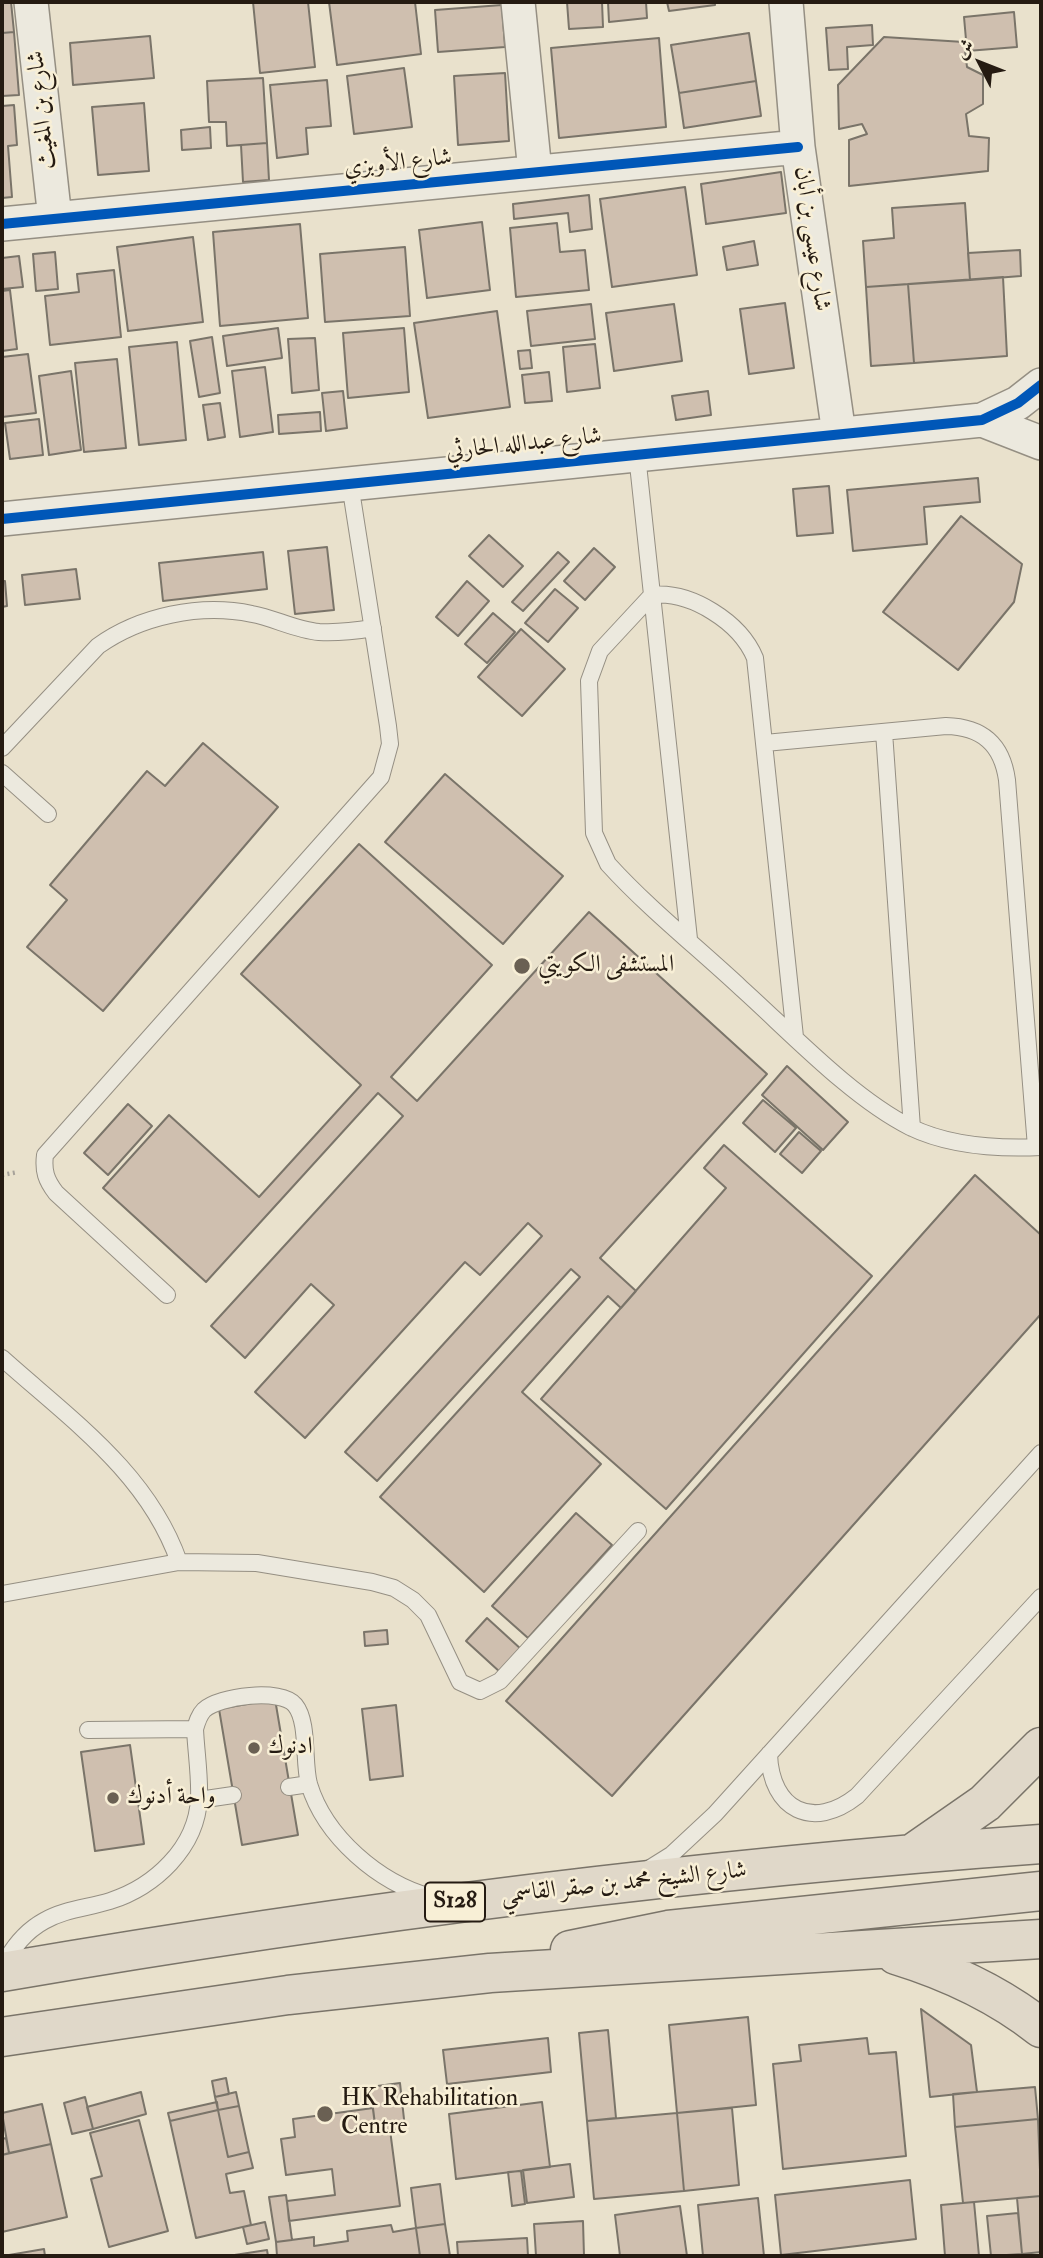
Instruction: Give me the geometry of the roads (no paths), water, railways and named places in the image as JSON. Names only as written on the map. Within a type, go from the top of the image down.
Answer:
[{"type":"main road","points":[[911,1853],[985,1803],[1041,1748]]},
{"type":"main road","name":"شارع الشيخ محمد بن صقر القاسمي","points":[[2,1970],[229,1933],[451,1903],[911,1853],[1041,1844]]},
{"type":"main road","points":[[490,1973],[560,1952],[668,1930],[1041,1891]]},
{"type":"main road","points":[[2,2037],[288,1995],[490,1973],[1041,1939]]},
{"type":"main road","points":[[877,1950],[957,1977],[994,1996],[1041,2028]]},
{"type":"street","name":"شارع بن المغيث","points":[[31,2],[55,219]]},
{"type":"street","points":[[518,2],[535,172]]},
{"type":"street","name":"شارع عيسى بن أبان","points":[[786,2],[798,147],[839,434]]},
{"type":"street","name":"شارع الأوبزي","points":[[2,224],[798,147]]},
{"type":"street","name":"شارع عبدالله الحارثي","points":[[2,519],[982,420],[1018,403],[1041,385]]},
{"type":"street","name":"شارع عبدالله الحارثي","points":[[982,420],[1041,443]]},
{"type":"lane","points":[[637,455],[689,940]]},
{"type":"lane","points":[[167,1295],[56,1193],[47,1182],[43,1168],[45,1155],[381,777],[390,744],[350,484]]},
{"type":"lane","points":[[765,743],[965,726],[982,733],[996,745],[1005,761],[1039,1147],[944,1139],[912,1128],[882,1111],[795,1037],[608,864],[594,833],[589,681],[600,651],[652,595],[679,596],[741,634],[755,659],[795,1037]]},
{"type":"lane","points":[[2,748],[98,646],[116,634],[155,617],[227,611],[248,613],[317,632],[373,628]]},
{"type":"lane","points":[[884,732],[912,1128]]},
{"type":"lane","points":[[2,774],[48,814]]},
{"type":"lane","points":[[2,1358],[130,1477],[151,1502],[168,1531],[179,1562]]},
{"type":"lane","points":[[617,1884],[654,1866],[694,1835],[1041,1453]]},
{"type":"lane","points":[[2,1594],[179,1562],[257,1563],[372,1582],[394,1588],[413,1600],[428,1615],[460,1682],[480,1690],[500,1681],[638,1531]]},
{"type":"lane","points":[[768,1754],[769,1776],[779,1796],[797,1810],[818,1814],[840,1810],[857,1796],[1041,1597]]},
{"type":"lane","points":[[2,1970],[24,1935],[42,1922],[61,1912],[130,1894],[151,1881],[184,1845],[199,1800],[195,1729],[204,1710],[214,1704],[267,1694],[286,1697],[300,1712],[309,1784],[336,1831],[354,1852],[399,1885],[451,1903]]},
{"type":"lane","points":[[88,1730],[195,1729]]},
{"type":"lane","points":[[289,1787],[309,1784]]},
{"type":"lane","points":[[199,1800],[233,1795]]},
{"type":"place","name":"المستشفى الكويتي","points":[[522,966]]},
{"type":"place","name":"ادنوك","points":[[254,1748]]},
{"type":"place","name":"واحة أدنوك","points":[[113,1798]]},
{"type":"place","name":"HK Rehabilitation Centre","points":[[325,2114]]}]
